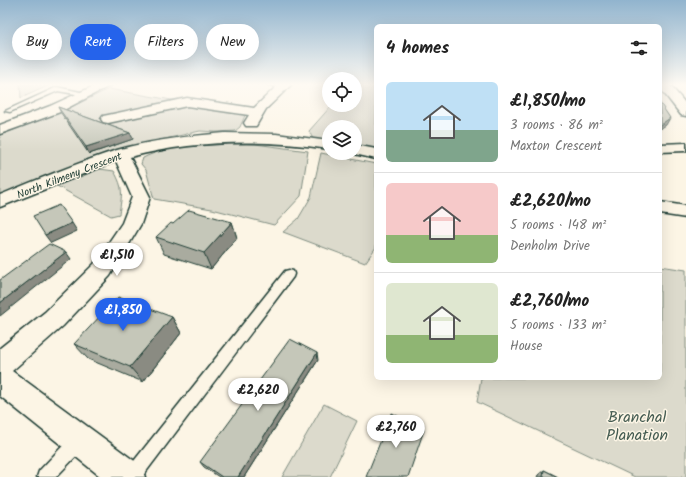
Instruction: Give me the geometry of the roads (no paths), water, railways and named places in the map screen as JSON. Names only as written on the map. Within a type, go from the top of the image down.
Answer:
[{"type":"street","points":[[0,130],[61,106]]},
{"type":"street","points":[[108,119],[167,106]]},
{"type":"street","points":[[216,106],[256,112]]},
{"type":"street","points":[[246,136],[256,112],[263,106]]},
{"type":"street","points":[[668,106],[684,110]]},
{"type":"street","name":"North Kilmeny Crescent","points":[[0,201],[84,167],[121,154],[170,143],[200,139],[246,136],[322,145]]},
{"type":"street","points":[[662,148],[686,147]]},
{"type":"street","points":[[362,151],[374,154]]},
{"type":"street","points":[[0,364],[54,319],[102,270],[131,224],[141,197],[121,154]]},
{"type":"street","points":[[662,208],[686,212]]},
{"type":"street","points":[[0,379],[128,477]]},
{"type":"lane","points":[[8,110],[17,106]]},
{"type":"lane","points":[[132,477],[289,274]]},
{"type":"lane","points":[[45,477],[80,440]]},
{"type":"park label","name":"Branchal Planation","points":[[637,425]]}]
